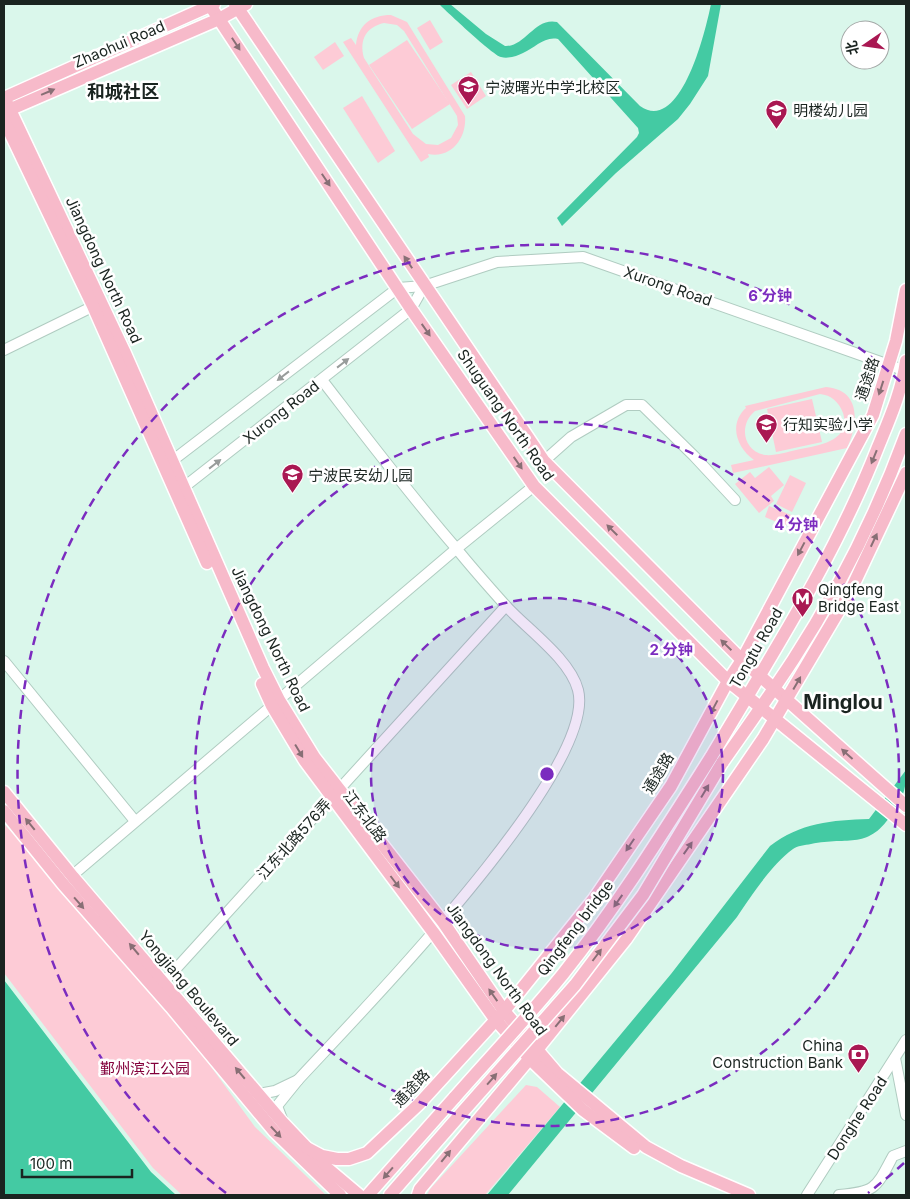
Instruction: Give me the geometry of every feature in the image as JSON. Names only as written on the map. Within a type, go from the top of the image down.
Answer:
[{"type":"main road","name":"Shuguang North Road","points":[[211,4],[412,309],[534,486],[728,681],[906,824]]},
{"type":"main road","name":"Zhaohui Road","points":[[5,106],[211,4]]},
{"type":"main road","name":"Shuguang North Road","points":[[240,5],[424,286],[544,461],[742,660],[901,802]]},
{"type":"main road","name":"Zhaohui Road","points":[[5,106],[219,18],[240,5]]},
{"type":"main road","name":"Jiangdong North Road","points":[[5,106],[98,304],[275,703],[314,757],[335,794],[443,922],[499,1015],[533,1055],[588,1108],[642,1154],[725,1195]]},
{"type":"main road","name":"通途路","points":[[307,1148],[322,1156],[349,1160],[367,1153],[419,1104],[499,1015],[594,899],[668,791],[728,681],[742,660],[873,415],[896,340],[906,290]]},
{"type":"main road","name":"Tongtu Road","points":[[716,760],[747,696],[822,568],[860,492],[891,413],[906,367]]},
{"type":"main road","points":[[390,1195],[575,985],[643,894],[716,760],[761,707],[832,595],[867,529],[906,434]]},
{"type":"main road","points":[[418,1195],[420,1189],[446,1155],[533,1055],[626,939],[788,700],[850,592],[906,473]]},
{"type":"main road","name":"Qingfeng bridge","points":[[368,1195],[562,975],[650,855],[716,760]]},
{"type":"main road","name":"Yongjiang Boulevard","points":[[4,792],[68,880],[274,1131],[340,1195]]},
{"type":"main road","name":"江东北路","points":[[335,794],[433,932],[499,1015]]},
{"type":"main road","name":"Yongjiang Boulevard","points":[[4,811],[163,983],[283,1123],[321,1163],[359,1195]]},
{"type":"main road","name":"Jiangdong North Road","points":[[588,1108],[646,1147],[680,1166],[749,1195]]},
{"type":"street","name":"Xurong Road","points":[[168,464],[398,288],[424,286],[497,262],[584,257],[889,364],[906,367]]},
{"type":"street","name":"Xurong Road","points":[[180,491],[412,309],[424,286]]},
{"type":"street","points":[[4,350],[98,304]]},
{"type":"street","points":[[283,1123],[277,1106],[298,1080],[443,922],[530,810],[568,747],[577,721],[579,693],[564,665],[506,606],[456,549],[322,380]]},
{"type":"street","points":[[544,461],[571,437],[626,405],[642,405],[735,500]]},
{"type":"street","points":[[68,880],[456,549],[534,486]]},
{"type":"street","name":"江东北路576弄","points":[[163,983],[506,606]]},
{"type":"street","points":[[4,661],[135,821]]},
{"type":"street","name":"Donghe Road","points":[[807,1195],[906,1040]]},
{"type":"street","points":[[895,1058],[906,1064]]},
{"type":"street","points":[[895,1058],[906,1115]]},
{"type":"street","points":[[259,1094],[274,1092],[298,1080]]},
{"type":"street","points":[[839,1195],[860,1193],[877,1186],[893,1156],[906,1151]]},
{"type":"green space","points":[[384,15],[391,15],[407,22],[465,116],[463,132],[456,145],[444,153],[437,155],[428,154],[429,157],[421,162],[343,42],[351,38],[356,45],[359,32],[367,22]],"holes":[[[384,23],[397,25],[404,31],[457,116],[458,125],[451,138],[438,145],[426,144],[413,134],[364,58],[362,46],[368,31]]]},
{"type":"green space","points":[[430,20],[443,42],[430,50],[417,28]]},
{"type":"green space","points":[[407,40],[450,104],[412,129],[369,65]]},
{"type":"green space","points":[[335,42],[344,56],[323,70],[314,57]]},
{"type":"green space","points":[[471,72],[486,96],[467,109],[451,85]]},
{"type":"green space","points":[[362,96],[395,151],[378,163],[343,108]]},
{"type":"green space","points":[[826,387],[838,390],[846,395],[854,410],[855,419],[851,439],[847,448],[733,473],[731,465],[754,460],[743,449],[737,436],[737,421],[740,414],[746,408],[745,406]],"holes":[[[820,394],[834,400],[843,413],[844,423],[842,430],[837,436],[830,441],[813,447],[781,454],[765,455],[751,448],[745,436],[745,430],[750,416],[755,411]]]},
{"type":"green space","points":[[812,399],[822,442],[776,452],[767,409]]},
{"type":"green space","points":[[769,467],[784,485],[771,496],[774,501],[759,513],[735,484],[750,472],[755,478]]},
{"type":"green space","points":[[790,475],[806,483],[792,512],[776,504]]},
{"type":"green space","points":[[769,506],[791,515],[786,526],[765,517]]},
{"type":"green space","name":"鄞州滨江公园","points":[[4,824],[122,962],[182,1027],[255,1127],[326,1195],[182,1195],[153,1168],[4,973]]},
{"type":"green space","points":[[526,1085],[537,1087],[560,1107],[485,1195],[427,1195],[430,1189]]},
{"type":"shaded area","points":[[439,4],[450,4],[486,34],[505,46],[518,42],[542,24],[557,22],[640,106],[655,111],[668,106],[679,93],[697,55],[711,4],[721,4],[708,76],[690,104],[678,119],[616,173],[562,226],[557,218],[637,137],[639,133],[638,128],[558,39],[548,39],[515,56],[501,57],[480,42]]},
{"type":"shaded area","points":[[906,770],[906,783],[902,797],[884,824],[875,832],[857,840],[799,846],[777,863],[737,917],[508,1195],[487,1195],[671,974],[770,846],[793,832],[817,824],[842,820],[869,819]]},
{"type":"shaded area","points":[[4,980],[151,1172],[176,1195],[4,1195]]},
{"type":"place","name":"宁波曙光中学北校区","points":[[469,106]]},
{"type":"place","name":"明楼幼儿园","points":[[777,129]]},
{"type":"place","name":"行知实验小学","points":[[767,443]]},
{"type":"place","name":"宁波民安幼儿园","points":[[292,494]]},
{"type":"place","name":"Qingfeng Bridge East","points":[[802,617]]},
{"type":"place","name":"China Construction Bank","points":[[859,1073]]},
{"type":"district","name":"和城社区","points":[[123,91]]},
{"type":"district","name":"Minglou","points":[[843,702]]}]
